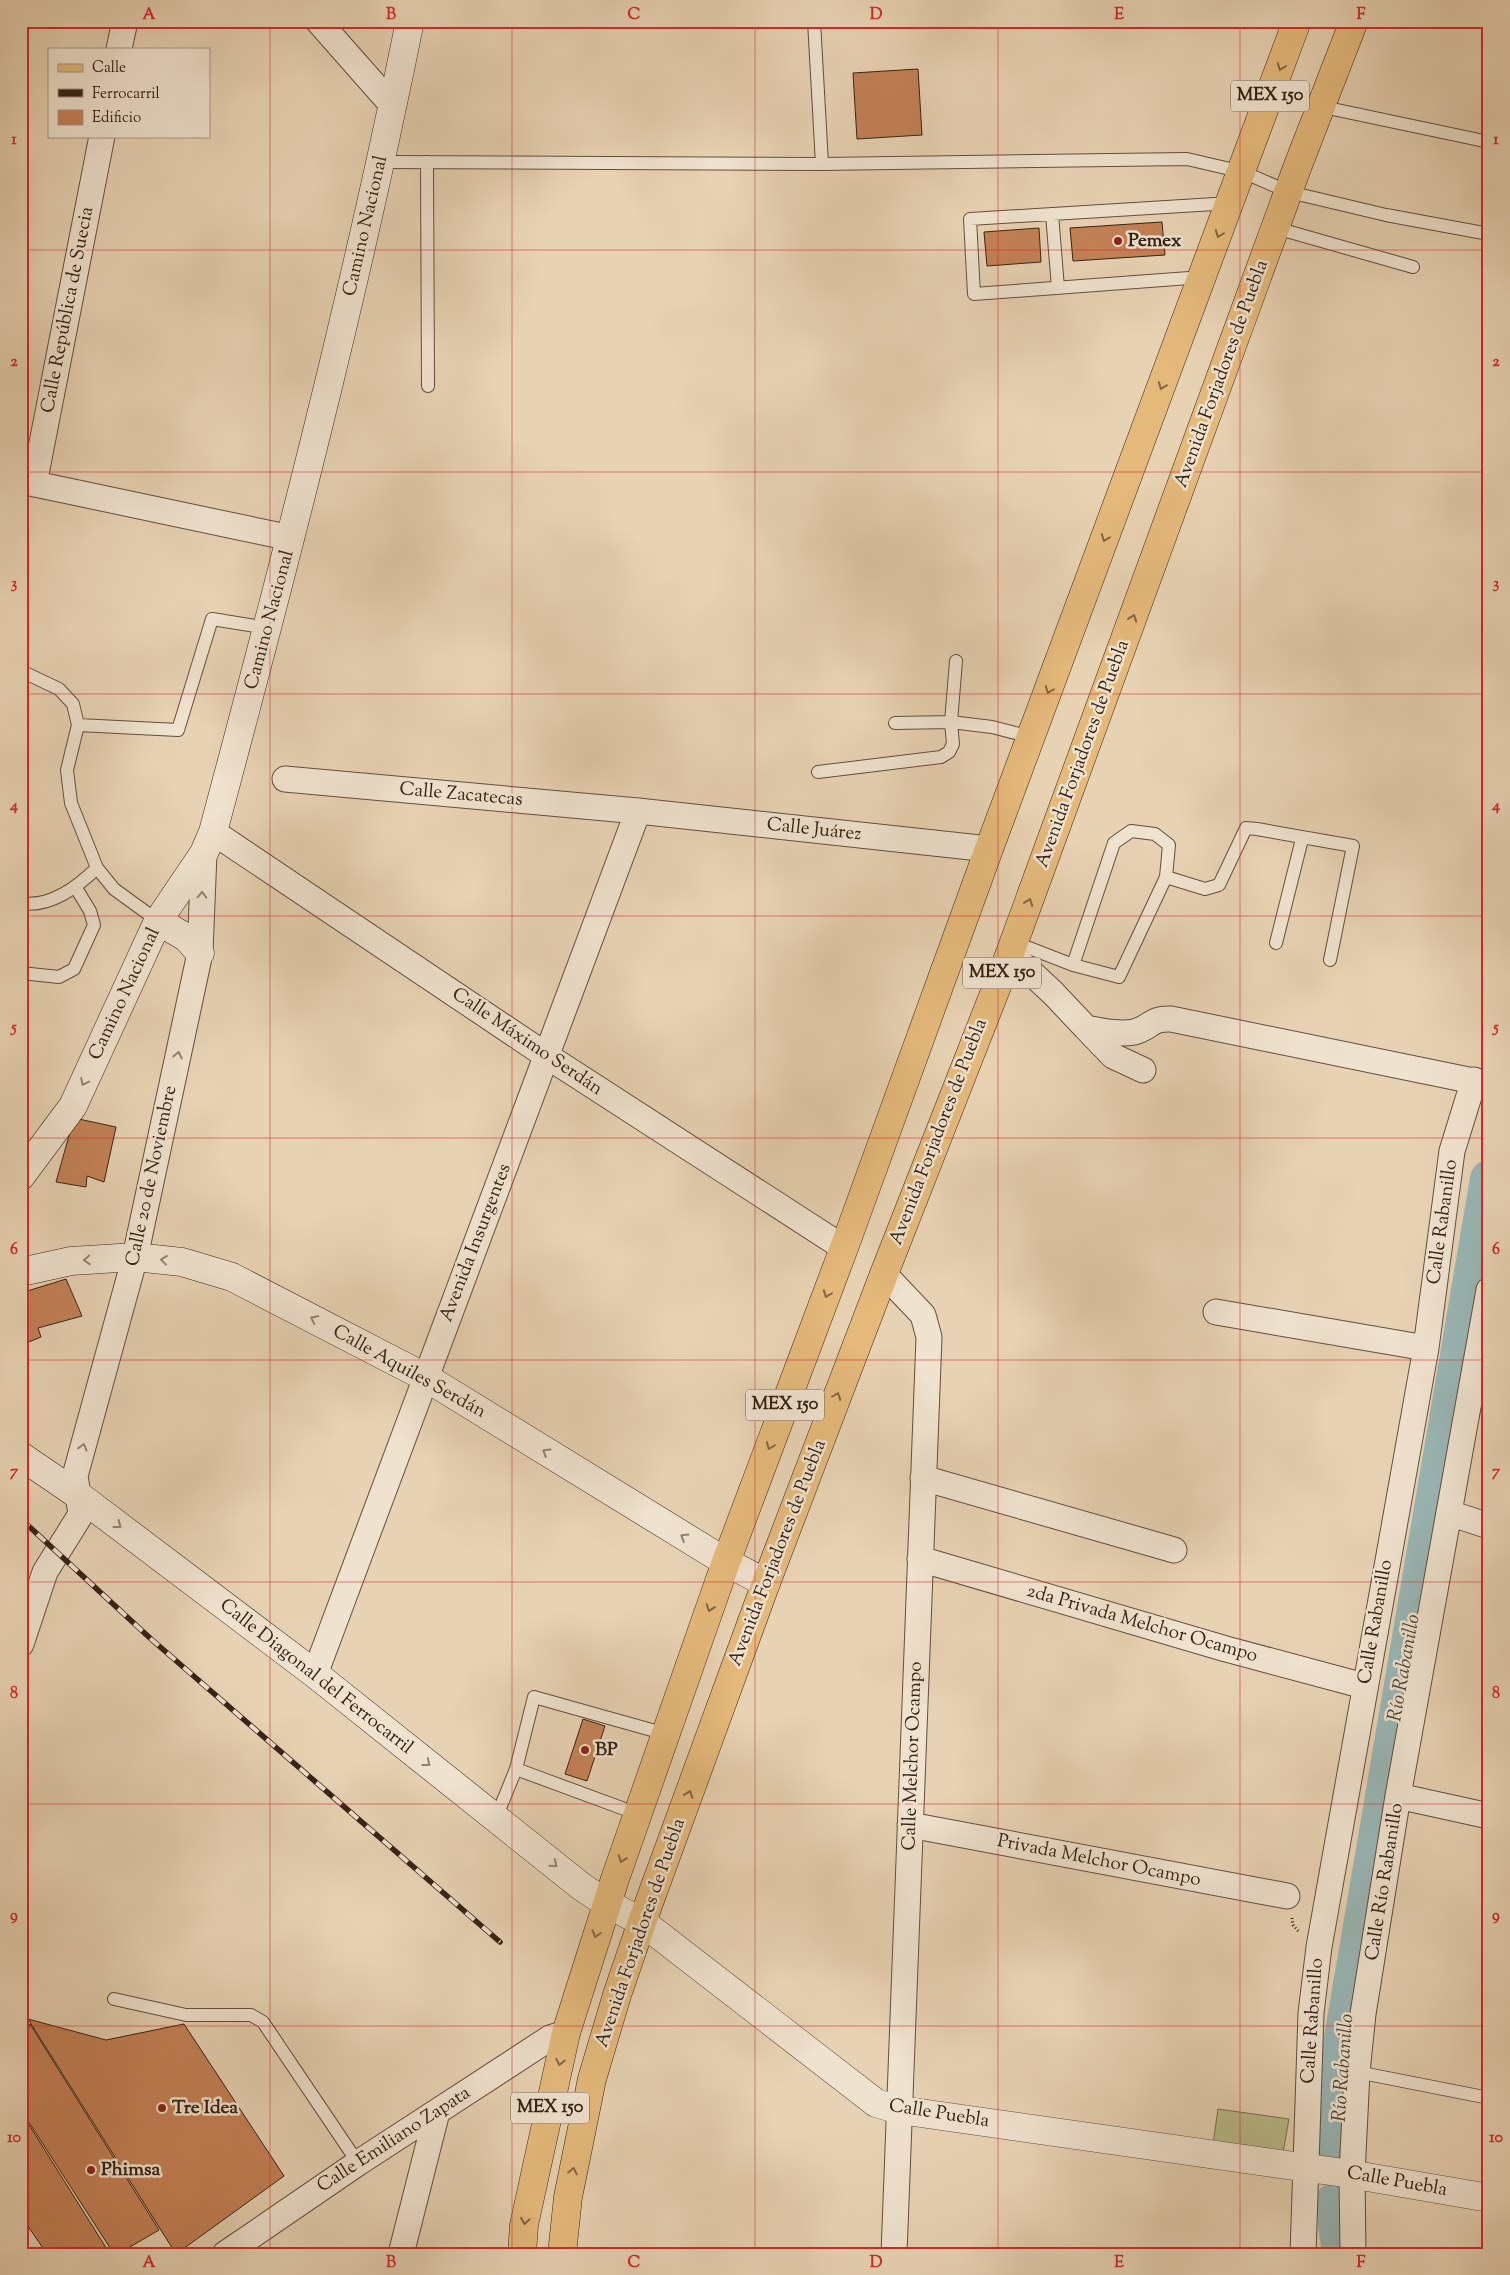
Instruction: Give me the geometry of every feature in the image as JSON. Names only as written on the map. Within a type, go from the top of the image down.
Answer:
[{"type":"main road","name":"Camino Nacional","points":[[21,1176],[73,1106],[158,921],[208,842],[268,628],[291,538],[382,162],[410,21]]},
{"type":"main road","name":"Avenida Forjadores de Puebla","points":[[522,2254],[524,2225],[566,2033],[606,1904],[726,1562],[844,1248],[989,849],[1298,21]]},
{"type":"main road","name":"Avenida Forjadores de Puebla","points":[[562,2254],[568,2197],[592,2079],[617,1995],[642,1922],[766,1583],[1012,947],[1289,192],[1354,21]]},
{"type":"main road","points":[[158,921],[187,938],[200,953]]},
{"type":"main road","name":"Calle Aquiles Serdán","points":[[21,1272],[71,1261],[136,1257],[182,1262],[232,1277],[425,1377],[726,1562],[766,1583]]},
{"type":"main road","name":"Calle Diagonal del Ferrocarril","points":[[21,1456],[78,1495],[315,1674],[582,1887],[606,1904]]},
{"type":"main road","name":"Calle Puebla","points":[[606,1904],[642,1922],[876,2104],[899,2110],[1305,2167],[1489,2198]]},
{"type":"street","points":[[119,48],[125,21]]},
{"type":"street","points":[[318,21],[393,106]]},
{"type":"street","name":"Calle República de Suecia","points":[[28,483],[102,138]]},
{"type":"street","points":[[28,483],[291,538]]},
{"type":"street","name":"Calle Zacatecas","points":[[285,778],[638,811]]},
{"type":"street","name":"Calle Juárez","points":[[638,811],[989,849]]},
{"type":"street","name":"Avenida Insurgentes","points":[[315,1674],[425,1377],[548,1056],[638,811]]},
{"type":"street","name":"Calle 20 de Noviembre","points":[[21,1644],[45,1572],[81,1514],[76,1476],[136,1257],[200,953],[208,842]]},
{"type":"street","name":"Calle Máximo Serdán","points":[[208,842],[548,1056],[844,1248]]},
{"type":"street","points":[[1012,947],[1113,1056],[1143,1070]]},
{"type":"street","points":[[1086,1028],[1128,1033],[1137,1031],[1158,1018],[1172,1019],[1481,1082]]},
{"type":"street","name":"Calle Rabanillo","points":[[1305,2167],[1311,2013],[1319,1948],[1364,1686],[1426,1348],[1452,1151],[1481,1082]]},
{"type":"street","name":"Calle Melchor Ocampo","points":[[884,1274],[923,1315],[929,1337],[894,2254]]},
{"type":"street","name":"Calle Río Rabanillo","points":[[1353,2254],[1352,2175],[1357,2072],[1364,2014],[1398,1796],[1489,1290]]},
{"type":"street","points":[[1216,1312],[1426,1348]]},
{"type":"street","points":[[923,1478],[1174,1550]]},
{"type":"street","points":[[1449,1513],[1489,1526]]},
{"type":"street","name":"2da Privada Melchor Ocampo","points":[[920,1559],[1226,1649],[1364,1686]]},
{"type":"street","points":[[1398,1796],[1489,1816]]},
{"type":"street","name":"Privada Melchor Ocampo","points":[[910,1825],[1287,1896]]},
{"type":"street","name":"Calle Emiliano Zapata","points":[[225,2254],[550,2038],[566,2033]]},
{"type":"street","points":[[401,2254],[437,2112]]},
{"type":"street","points":[[1303,2254],[1305,2167]]},
{"type":"lane","points":[[814,21],[822,164]]},
{"type":"lane","points":[[1322,107],[1489,142]]},
{"type":"lane","points":[[382,162],[822,164],[1187,159],[1243,172],[1289,192],[1386,215],[1489,234]]},
{"type":"lane","points":[[427,162],[428,386]]},
{"type":"lane","points":[[1203,277],[974,294],[970,219],[1231,203]]},
{"type":"lane","points":[[1052,214],[1058,288]]},
{"type":"lane","points":[[1276,228],[1413,267]]},
{"type":"lane","points":[[78,725],[178,730],[212,619],[268,628]]},
{"type":"lane","points":[[818,772],[941,757],[949,752],[953,744],[951,722],[956,661]]},
{"type":"lane","points":[[21,671],[59,689],[73,704],[78,725],[67,770],[71,803],[97,868],[114,889],[158,921]]},
{"type":"lane","points":[[895,723],[951,722],[992,727],[1031,738]]},
{"type":"lane","points":[[1166,877],[1205,889],[1219,885],[1246,828],[1302,839],[1353,846],[1330,960]]},
{"type":"lane","points":[[1012,947],[1073,965],[1120,977],[1166,877],[1169,845],[1155,834],[1131,831],[1114,843],[1073,965]]},
{"type":"lane","points":[[1276,943],[1302,839]]},
{"type":"lane","points":[[21,904],[35,906],[76,888],[97,868]]},
{"type":"lane","points":[[21,973],[59,977],[74,968],[94,925],[90,911],[76,888]]},
{"type":"lane","points":[[496,1818],[516,1769],[534,1697],[666,1734]]},
{"type":"lane","points":[[516,1769],[638,1814]]},
{"type":"lane","points":[[114,2000],[186,2015],[251,2015],[263,2022],[358,2164]]},
{"type":"lane","points":[[1357,2072],[1489,2098]]},
{"type":"green space","points":[[1218,2109],[1289,2119],[1283,2153],[1213,2144]]},
{"type":"building","points":[[918,69],[922,135],[857,139],[853,73]]},
{"type":"building","name":"Pemex","points":[[1162,222],[1165,255],[1073,261],[1070,228]]},
{"type":"building","points":[[1039,228],[1041,262],[987,266],[984,232]]},
{"type":"building","points":[[74,1118],[116,1127],[104,1182],[87,1176],[86,1187],[56,1182]]},
{"type":"building","points":[[66,1279],[82,1316],[38,1328],[41,1337],[21,1345],[21,1293]]},
{"type":"building","name":"BP","points":[[583,1719],[605,1726],[587,1781],[565,1774]]},
{"type":"building","name":"Tre Idea","points":[[28,2019],[106,2040],[184,2024],[284,2176],[176,2254]]},
{"type":"building","name":"Phimsa","points":[[30,2024],[159,2230],[118,2254],[114,2254],[21,2110],[21,2048]]},
{"type":"building","name":"Phimsa","points":[[21,2112],[110,2254],[47,2254],[21,2216]]},
{"type":"waterway","name":"Río Rabanillo","points":[[1338,2159],[1342,2044],[1489,1179]]},
{"type":"waterway","name":"Río Rabanillo","points":[[1334,2202],[1341,2254]]},
{"type":"railway","points":[[21,1519],[151,1639],[500,1942]]},
{"type":"place","name":"Pemex","points":[[1118,241]]},
{"type":"place","name":"BP","points":[[585,1750]]},
{"type":"place","name":"Tre Idea","points":[[162,2108]]},
{"type":"place","name":"Phimsa","points":[[91,2170]]}]
